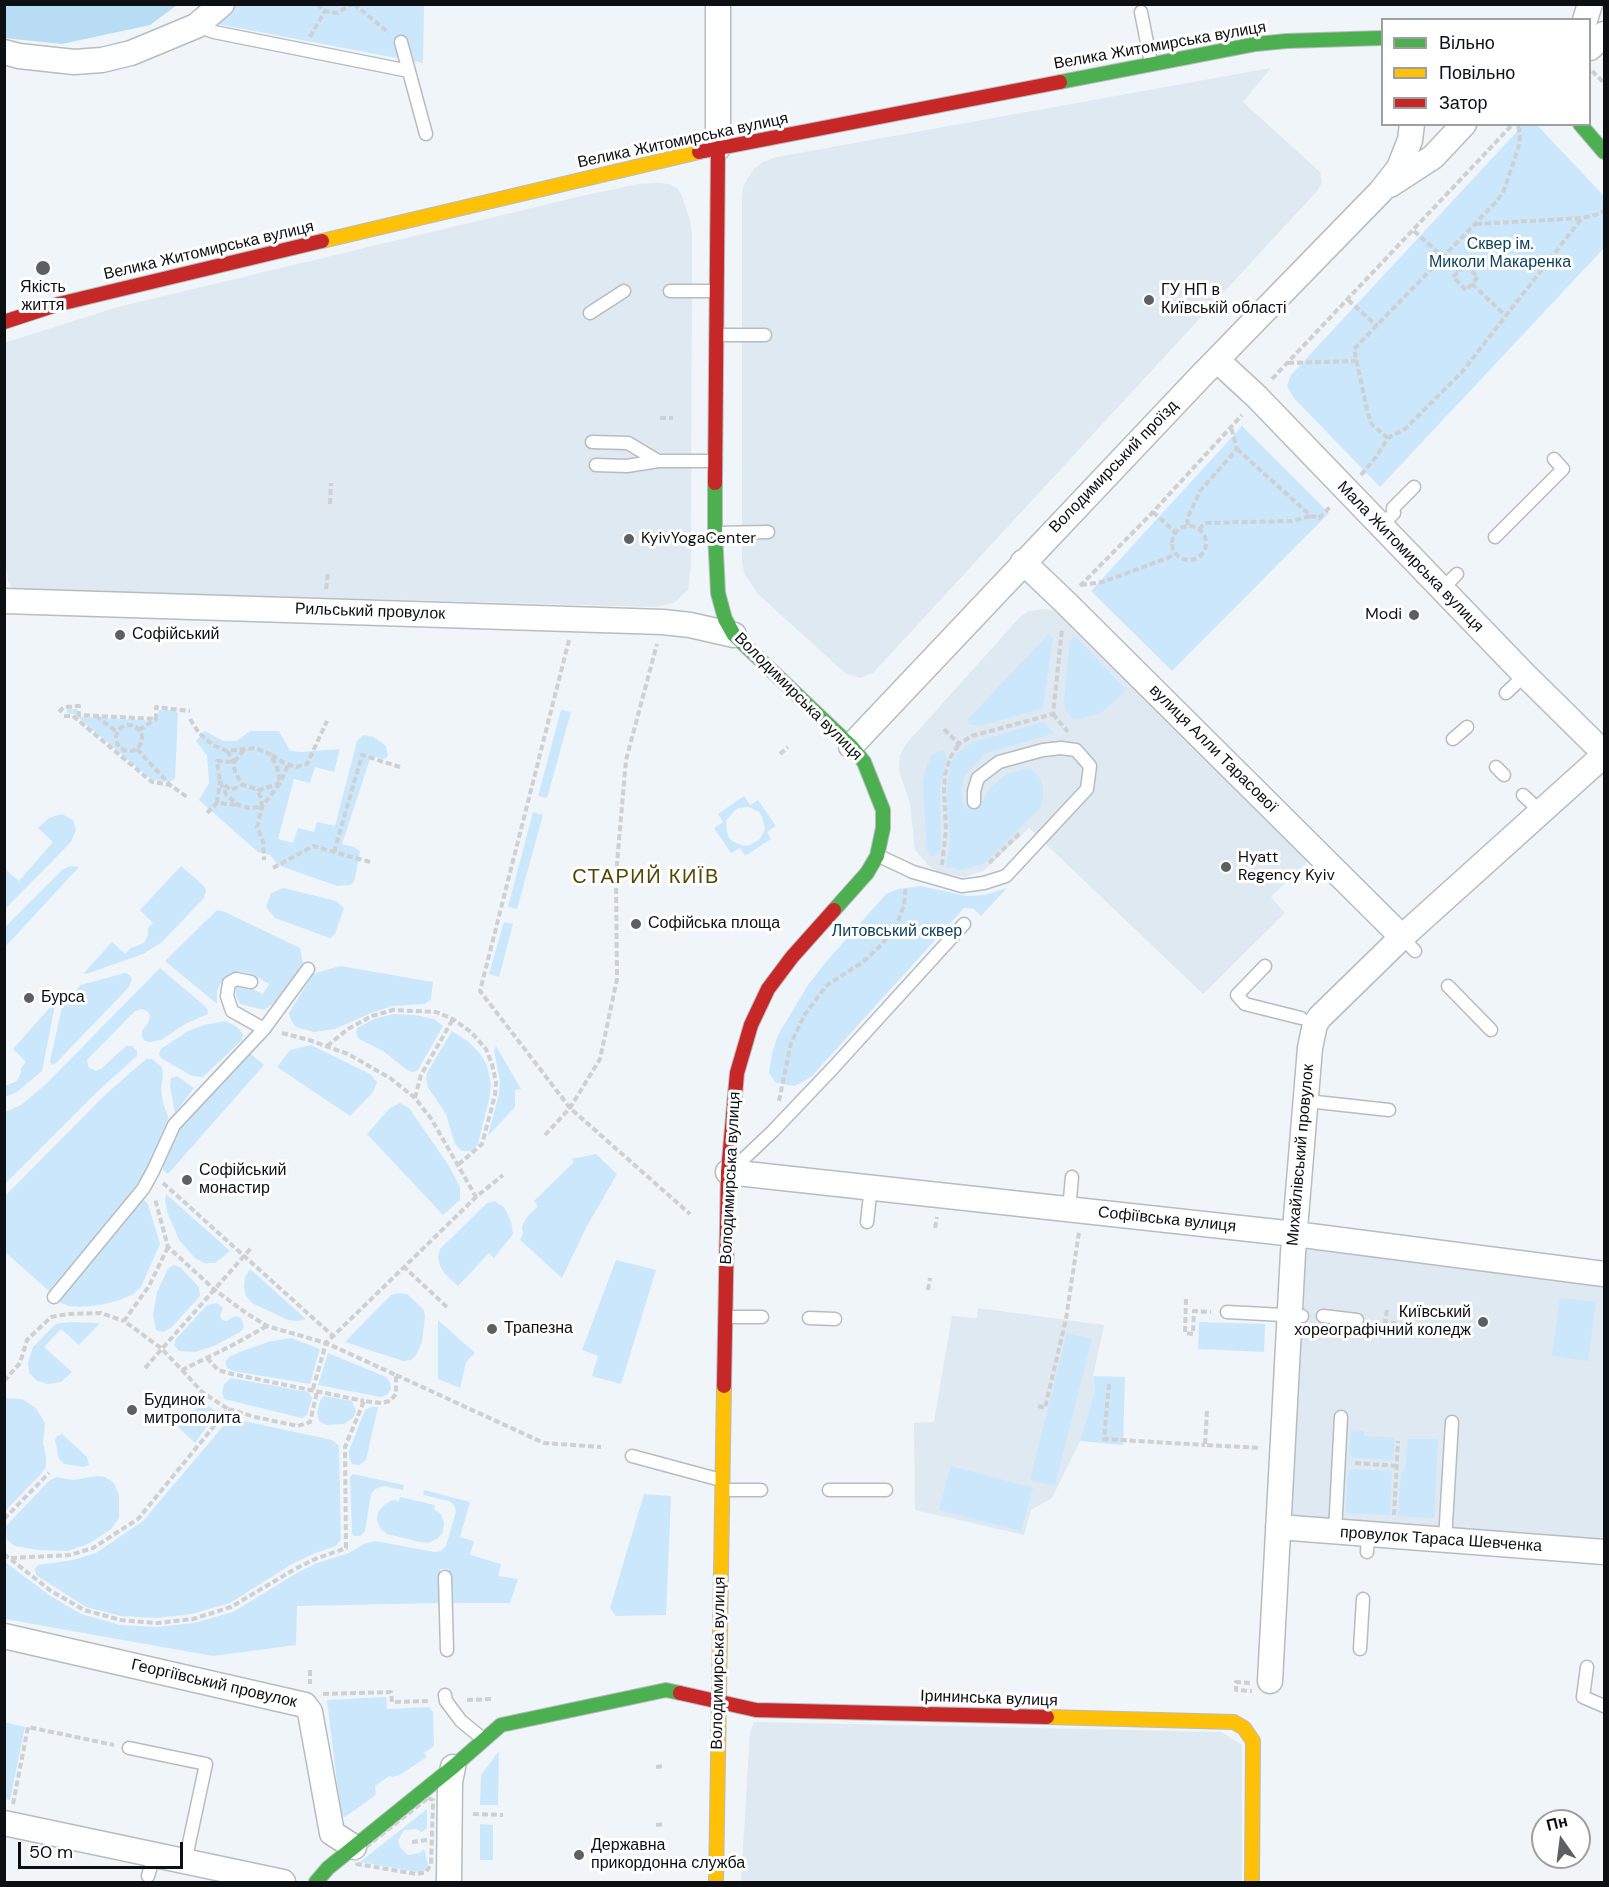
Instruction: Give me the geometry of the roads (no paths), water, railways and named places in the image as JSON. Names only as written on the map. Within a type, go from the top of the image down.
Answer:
[{"type":"main road","name":"Велика Житомирська вулиця","points":[[4,322],[59,304],[676,156],[1256,44],[1380,41]]},
{"type":"main road","points":[[1582,126],[1605,152]]},
{"type":"main road","name":"Володимирська вулиця","points":[[716,1882],[728,1172],[737,1073],[751,1025],[774,981],[792,957],[867,873],[877,856],[883,828],[883,810],[864,762],[851,746],[734,635],[725,619],[718,593],[715,461],[718,148]]},
{"type":"main road","name":"Ірининська вулиця","points":[[316,1882],[328,1868],[501,1725],[666,1690],[756,1710],[1234,1722],[1244,1728],[1253,1740],[1252,1882]]},
{"type":"street","points":[[4,52],[74,62],[102,60],[142,49],[196,26],[222,4]]},
{"type":"street","name":"Володимирська вулиця","points":[[718,4],[718,148]]},
{"type":"street","points":[[1591,47],[1605,34]]},
{"type":"street","name":"Володимирський проїзд","points":[[851,746],[1023,562],[1381,191],[1399,168],[1410,140],[1412,126]]},
{"type":"street","name":"Володимирський проїзд","points":[[1381,191],[1433,156],[1462,126]]},
{"type":"street","name":"Мала Житомирська вулиця","points":[[1217,360],[1257,397],[1380,527],[1449,582],[1525,675],[1605,754]]},
{"type":"street","name":"вулиця Алли Тарасової","points":[[1023,562],[1073,594],[1408,944]]},
{"type":"street","name":"Рильський провулок","points":[[4,601],[663,622],[690,625],[734,635]]},
{"type":"street","name":"Михайлівський провулок","points":[[1270,1681],[1278,1527],[1296,1315],[1295,1234],[1310,1048],[1315,1024],[1320,1017],[1408,944],[1540,812],[1605,754]]},
{"type":"street","name":"Софіївська вулиця","points":[[728,1172],[1295,1234],[1605,1275]]},
{"type":"street","name":"провулок Тараса Шевченка","points":[[1278,1527],[1335,1532],[1367,1543],[1445,1540],[1605,1552]]},
{"type":"street","name":"Георгіївський провулок","points":[[4,1636],[305,1705],[310,1712],[332,1833],[354,1847]]},
{"type":"street","points":[[449,1882],[450,1782],[453,1767]]},
{"type":"street","points":[[9,1814],[151,1866],[185,1863],[283,1882]]},
{"type":"lane","points":[[1141,12],[1151,63]]},
{"type":"lane","points":[[196,26],[214,32],[409,71]]},
{"type":"lane","points":[[400,42],[426,134]]},
{"type":"lane","points":[[590,313],[624,291]]},
{"type":"lane","points":[[670,291],[717,291]]},
{"type":"lane","points":[[716,335],[765,335]]},
{"type":"lane","points":[[592,442],[628,443],[658,461]]},
{"type":"lane","points":[[1495,537],[1563,469],[1554,459]]},
{"type":"lane","points":[[596,465],[627,466],[658,461],[715,461]]},
{"type":"lane","points":[[1380,527],[1394,513],[1393,508],[1414,487]]},
{"type":"lane","points":[[715,533],[768,532]]},
{"type":"lane","points":[[1506,693],[1525,675]]},
{"type":"lane","points":[[1453,739],[1467,727]]},
{"type":"lane","points":[[877,856],[913,873],[962,886],[984,884],[1006,876],[1087,789],[1090,766],[1076,750],[1061,748],[999,762],[978,778],[974,791],[974,802]]},
{"type":"lane","points":[[1523,795],[1540,812]]},
{"type":"lane","points":[[728,1172],[773,1131],[833,1068],[964,924]]},
{"type":"lane","points":[[1265,966],[1237,995],[1245,1004],[1301,1018]]},
{"type":"lane","points":[[54,1297],[143,1189],[174,1125],[264,1029],[308,969]]},
{"type":"lane","points":[[251,982],[236,979],[229,983],[226,996],[232,1011],[264,1029]]},
{"type":"lane","points":[[1448,986],[1491,1030]]},
{"type":"lane","points":[[1307,1101],[1389,1110]]},
{"type":"lane","points":[[1069,1209],[1072,1177]]},
{"type":"lane","points":[[867,1222],[871,1186]]},
{"type":"lane","points":[[1227,1312],[1296,1315]]},
{"type":"lane","points":[[1323,1316],[1357,1320]]},
{"type":"lane","points":[[725,1317],[762,1317]]},
{"type":"lane","points":[[809,1318],[835,1319]]},
{"type":"lane","points":[[1335,1532],[1341,1417]]},
{"type":"lane","points":[[1445,1540],[1452,1422]]},
{"type":"lane","points":[[632,1456],[722,1485],[761,1490]]},
{"type":"lane","points":[[829,1490],[886,1490]]},
{"type":"lane","points":[[446,1577],[447,1650]]},
{"type":"lane","points":[[1360,1648],[1363,1599]]},
{"type":"lane","points":[[1587,1667],[1582,1697],[1605,1706]]},
{"type":"lane","points":[[446,1698],[461,1721],[483,1740]]},
{"type":"lane","points":[[129,1748],[206,1764],[185,1863]]},
{"type":"place","name":"Якість життя","points":[[43,268]]},
{"type":"place","name":"ГУ НП в Київській області","points":[[1149,300]]},
{"type":"place","name":"KyivYogaCenter","points":[[629,539]]},
{"type":"place","name":"Modi","points":[[1414,615]]},
{"type":"place","name":"Софійський","points":[[120,635]]},
{"type":"place","name":"Hyatt Regency Kyiv","points":[[1226,867]]},
{"type":"place","name":"Софійська площа","points":[[636,924]]},
{"type":"place","name":"Бурса","points":[[29,998]]},
{"type":"place","name":"Софійський монастир","points":[[187,1180]]},
{"type":"place","name":"Київський хореографічний коледж","points":[[1483,1322]]},
{"type":"place","name":"Трапезна","points":[[492,1329]]},
{"type":"place","name":"Будинок митрополита","points":[[132,1410]]},
{"type":"place","name":"Державна прикордонна служба","points":[[579,1855]]},
{"type":"district","name":"СТАРИЙ КИЇВ","points":[[646,878]]},
{"type":"park label","name":"Сквер ім. Миколи Макаренка","points":[[1500,254]]},
{"type":"park label","name":"Литовський сквер","points":[[897,932]]}]
